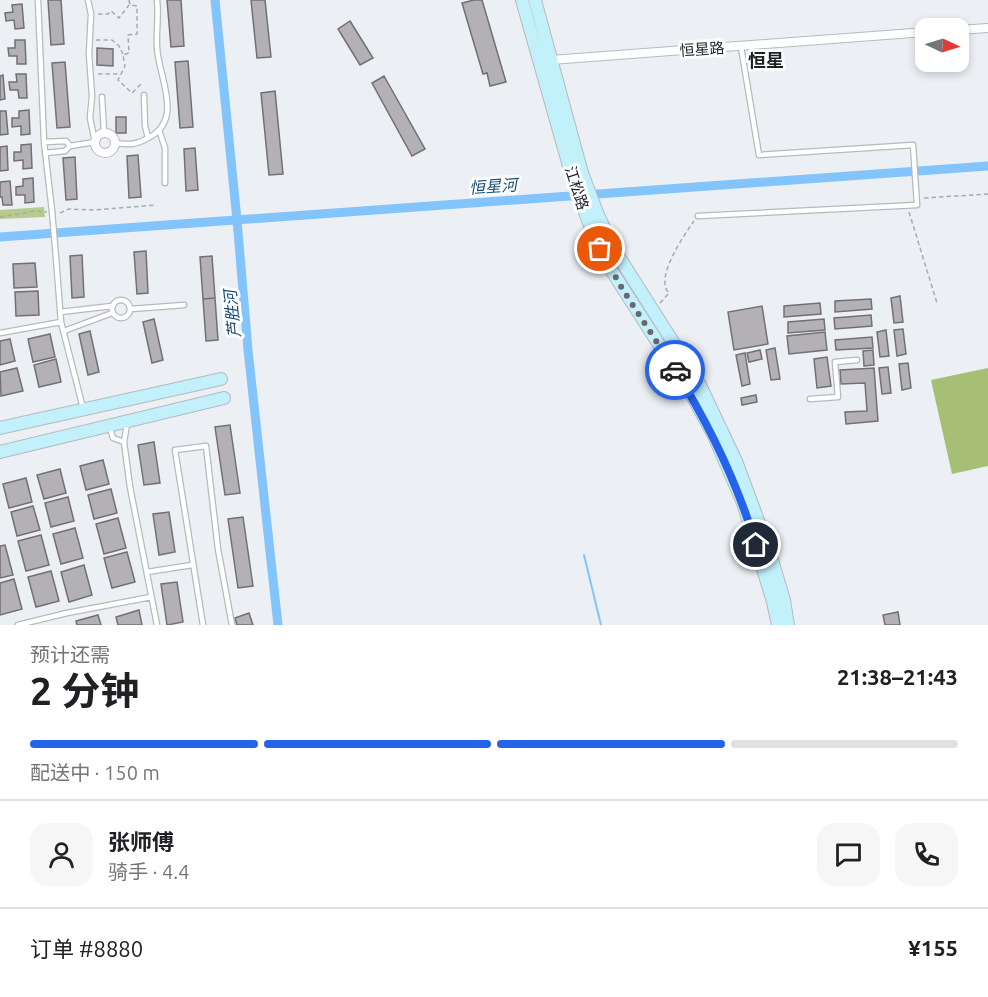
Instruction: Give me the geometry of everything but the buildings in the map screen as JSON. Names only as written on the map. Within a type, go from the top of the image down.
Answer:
[{"type":"street","name":"江松路","points":[[522,0],[606,262],[694,399],[724,458],[743,503],[778,625]]},
{"type":"street","name":"江松路","points":[[535,0],[577,173]]},
{"type":"street","points":[[969,29],[988,28]]},
{"type":"street","name":"恒星路","points":[[551,60],[915,33]]},
{"type":"street","points":[[104,133],[110,135],[114,143],[112,149],[104,153],[96,148],[95,142],[98,136],[104,133]]},
{"type":"street","name":"江松路","points":[[592,216],[699,383],[735,461],[769,550],[784,600],[788,625]]},
{"type":"street","points":[[0,428],[221,379],[224,398],[0,452]]},
{"type":"lane","points":[[38,0],[45,153],[61,322],[84,409]]},
{"type":"lane","points":[[45,153],[65,151],[70,146],[95,142],[90,118],[91,14],[88,0]]},
{"type":"lane","points":[[114,143],[132,145],[148,138],[163,127],[167,117],[168,100],[160,72],[157,47],[157,0]]},
{"type":"lane","points":[[698,216],[917,205],[913,145],[759,155],[741,47]]},
{"type":"lane","points":[[144,95],[145,126],[148,138]]},
{"type":"lane","points":[[102,97],[104,133]]},
{"type":"lane","points":[[159,130],[165,148],[165,183]]},
{"type":"lane","points":[[45,142],[66,141],[70,146]]},
{"type":"lane","points":[[121,299],[129,303],[131,309],[129,315],[123,318],[112,313],[115,301],[121,299]]},
{"type":"lane","points":[[131,309],[184,305]]},
{"type":"lane","points":[[60,312],[112,306]]},
{"type":"lane","points":[[640,316],[654,310]]},
{"type":"lane","points":[[64,331],[112,313]]},
{"type":"lane","points":[[0,333],[61,322]]},
{"type":"lane","points":[[810,399],[838,397],[835,362],[857,360]]},
{"type":"lane","points":[[128,421],[124,442],[130,487],[157,625]]},
{"type":"lane","points":[[109,426],[113,438],[124,442]]},
{"type":"lane","points":[[203,625],[175,450],[206,446],[218,549],[232,625]]},
{"type":"lane","points":[[147,572],[192,565]]},
{"type":"lane","points":[[18,625],[152,597]]},
{"type":"path","points":[[91,14],[108,14],[111,11],[120,18],[130,5],[129,0]]},
{"type":"path","points":[[123,55],[129,53],[128,35],[138,34],[137,6],[130,5]]},
{"type":"path","points":[[89,40],[112,40],[119,46],[123,55],[124,66],[118,80],[132,93],[142,83]]},
{"type":"path","points":[[90,74],[121,74]]},
{"type":"path","points":[[917,205],[924,198],[988,194]]},
{"type":"path","points":[[60,213],[69,209],[94,210],[156,205]]},
{"type":"path","points":[[907,206],[936,303]]},
{"type":"path","points":[[0,217],[36,211],[50,212]]},
{"type":"path","points":[[654,310],[669,293],[665,289],[663,279],[685,234],[698,216]]},
{"type":"green space","points":[[44,207],[45,217],[0,219],[0,210]]},
{"type":"green space","points":[[988,368],[988,466],[952,474],[931,380]]},
{"type":"waterway","name":"芦胜河","points":[[215,0],[248,350],[278,625]]},
{"type":"waterway","name":"恒星河","points":[[0,237],[988,166]]},
{"type":"waterway","points":[[584,555],[601,625]]},
{"type":"way so far","points":[[600,249],[623,290],[675,370]]},
{"type":"district","name":"恒星","points":[[766,60]]},
{"type":"route","points":[[675,370],[714,436],[743,503],[756,545]]}]
